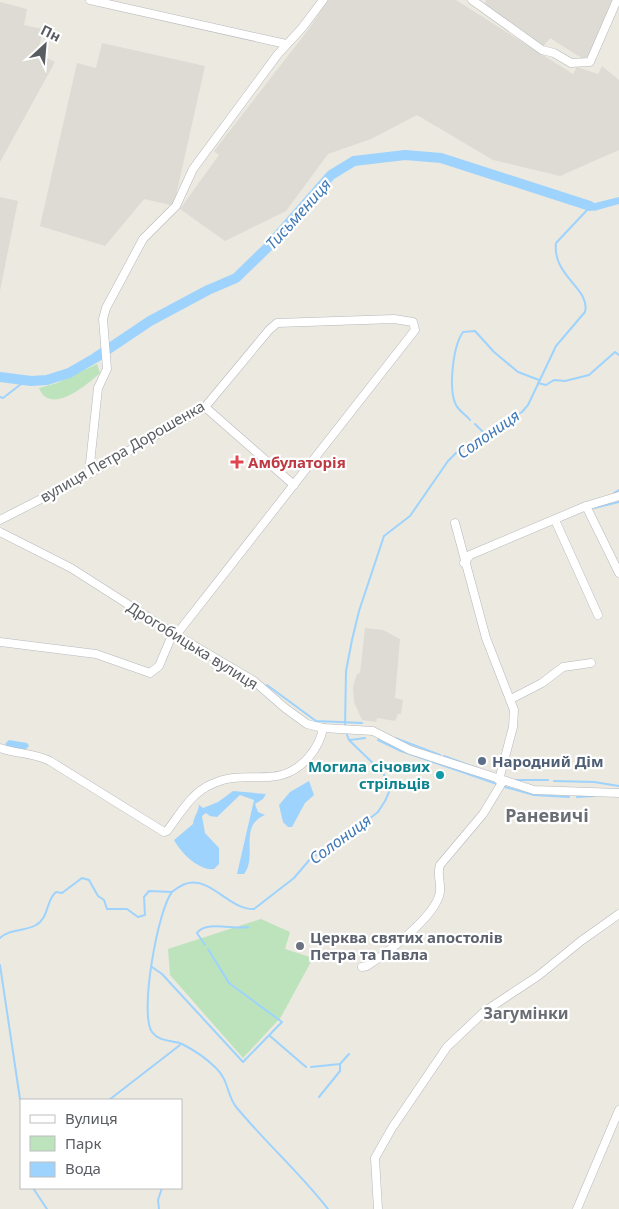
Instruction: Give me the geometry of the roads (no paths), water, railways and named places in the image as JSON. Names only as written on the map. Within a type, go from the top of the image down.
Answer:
[{"type":"street","points":[[90,0],[286,44]]},
{"type":"street","points":[[89,473],[92,459],[98,388],[107,364],[103,319],[106,308],[143,239],[176,206],[193,169],[286,44],[302,28],[320,0]]},
{"type":"street","points":[[472,0],[542,50],[554,53],[571,63],[590,62],[617,0]]},
{"type":"street","name":"вулиця Петра Дорошенка","points":[[0,520],[89,473],[205,407],[269,330],[277,323],[394,319],[411,321],[415,324],[415,330],[294,485]]},
{"type":"street","points":[[0,642],[96,654],[154,673],[174,634],[294,485],[205,407]]},
{"type":"street","points":[[464,563],[470,556],[586,506],[619,496]]},
{"type":"street","points":[[586,506],[619,573]]},
{"type":"street","points":[[555,520],[598,615]]},
{"type":"street","points":[[362,967],[395,947],[435,905],[440,891],[438,875],[440,865],[484,814],[501,780],[514,720],[511,699],[486,638],[464,563],[455,523]]},
{"type":"street","name":"Дрогобицька вулиця","points":[[0,532],[71,568],[174,634],[254,681],[301,720],[323,728],[365,729],[376,732],[410,750],[520,787],[552,792],[619,793]]},
{"type":"street","points":[[511,699],[542,683],[563,667],[591,663]]},
{"type":"street","points":[[0,748],[13,753],[36,755],[50,761],[164,832],[167,831],[198,792],[213,783],[229,778],[273,778],[295,770],[316,747],[323,728]]},
{"type":"street","points":[[378,1209],[375,1158],[392,1128],[447,1047],[485,1011],[538,976],[581,941],[619,914]]},
{"type":"street","points":[[577,1209],[619,1110]]},
{"type":"water","points":[[619,197],[619,204],[594,211],[574,202],[591,204]]},
{"type":"water","points":[[9,740],[27,743],[29,746],[25,750],[8,747],[5,744]]},
{"type":"water","points":[[309,781],[314,795],[305,803],[292,827],[288,827],[283,822],[279,805],[290,792]]},
{"type":"water","points":[[233,791],[266,794],[263,799],[255,804],[258,812],[265,815],[252,826],[248,867],[244,874],[237,874],[254,800],[240,795],[217,817],[206,813],[202,816],[205,833],[219,848],[219,864],[214,869],[202,867],[191,860],[174,840],[193,824],[199,805],[197,803],[203,808],[218,802]]},
{"type":"waterway","name":"Тисьмениця","points":[[0,377],[31,381],[47,380],[69,373],[150,321],[208,290],[236,278],[267,248],[331,175],[354,161],[405,155],[441,158],[590,206]]},
{"type":"waterway","name":"Солониця","points":[[345,728],[346,671],[352,640],[359,611],[384,536],[410,516],[448,461],[458,451],[522,412],[528,405],[556,346],[585,312],[582,296],[560,264],[556,254],[556,243],[589,208]]},
{"type":"waterway","points":[[470,420],[456,405],[452,389],[454,357],[459,338],[463,332],[475,331],[494,352],[518,372],[539,380]]},
{"type":"waterway","points":[[538,383],[546,385],[554,380],[565,381],[589,375],[615,352],[619,355]]},
{"type":"waterway","points":[[0,397],[3,398],[25,381]]},
{"type":"waterway","points":[[475,424],[486,435]]},
{"type":"waterway","points":[[614,493],[619,490]]},
{"type":"waterway","points":[[594,508],[619,502]]},
{"type":"waterway","points":[[267,685],[316,721],[362,723]]},
{"type":"waterway","name":"Солониця","points":[[328,1209],[237,1108],[231,1099],[223,1078],[216,1068],[187,1046],[158,1038],[152,1032],[149,1022],[148,1005],[149,984],[156,939],[167,902],[173,891],[185,884],[203,884],[236,904],[254,909],[294,878],[311,858],[356,829],[378,812],[389,792],[388,783],[383,773],[349,740],[346,732]]},
{"type":"waterway","points":[[350,740],[365,738]]},
{"type":"waterway","points":[[395,738],[440,755]]},
{"type":"waterway","points":[[378,740],[401,751],[497,784]]},
{"type":"waterway","points":[[444,756],[477,768]]},
{"type":"waterway","points":[[516,780],[548,780]]},
{"type":"waterway","points":[[554,781],[594,782],[619,786]]},
{"type":"waterway","points":[[505,787],[534,795],[569,797]]},
{"type":"waterway","points":[[577,797],[594,796]]},
{"type":"waterway","points":[[0,938],[9,933],[36,925],[43,918],[53,895],[56,892],[62,893],[82,878],[89,880],[98,896],[104,900],[107,909],[127,909],[138,917],[145,915],[144,897],[149,891],[172,892]]},
{"type":"waterway","points":[[205,945],[197,933],[201,929],[213,926],[248,927]]},
{"type":"waterway","points":[[152,967],[162,974],[243,1062],[282,1022],[229,983],[208,949]]},
{"type":"waterway","points":[[0,965],[20,1099]]},
{"type":"waterway","points":[[270,1036],[306,1067]]},
{"type":"waterway","points":[[110,1099],[180,1045]]},
{"type":"waterway","points":[[311,1067],[340,1064],[349,1054]]},
{"type":"waterway","points":[[319,1097],[340,1071],[340,1065]]},
{"type":"waterway","points":[[34,1189],[47,1209]]},
{"type":"waterway","points":[[159,1209],[158,1200],[162,1189]]},
{"type":"place","name":"Амбулаторія","points":[[237,462]]},
{"type":"place","name":"Народний Дім","points":[[482,761]]},
{"type":"place","name":"Могила січових стрільців","points":[[440,775]]},
{"type":"place","name":"Церква святих апостолів Петра та Павла","points":[[300,946]]},
{"type":"district","name":"Раневичі","points":[[547,815]]},
{"type":"district","name":"Загумінки","points":[[526,1013]]}]
